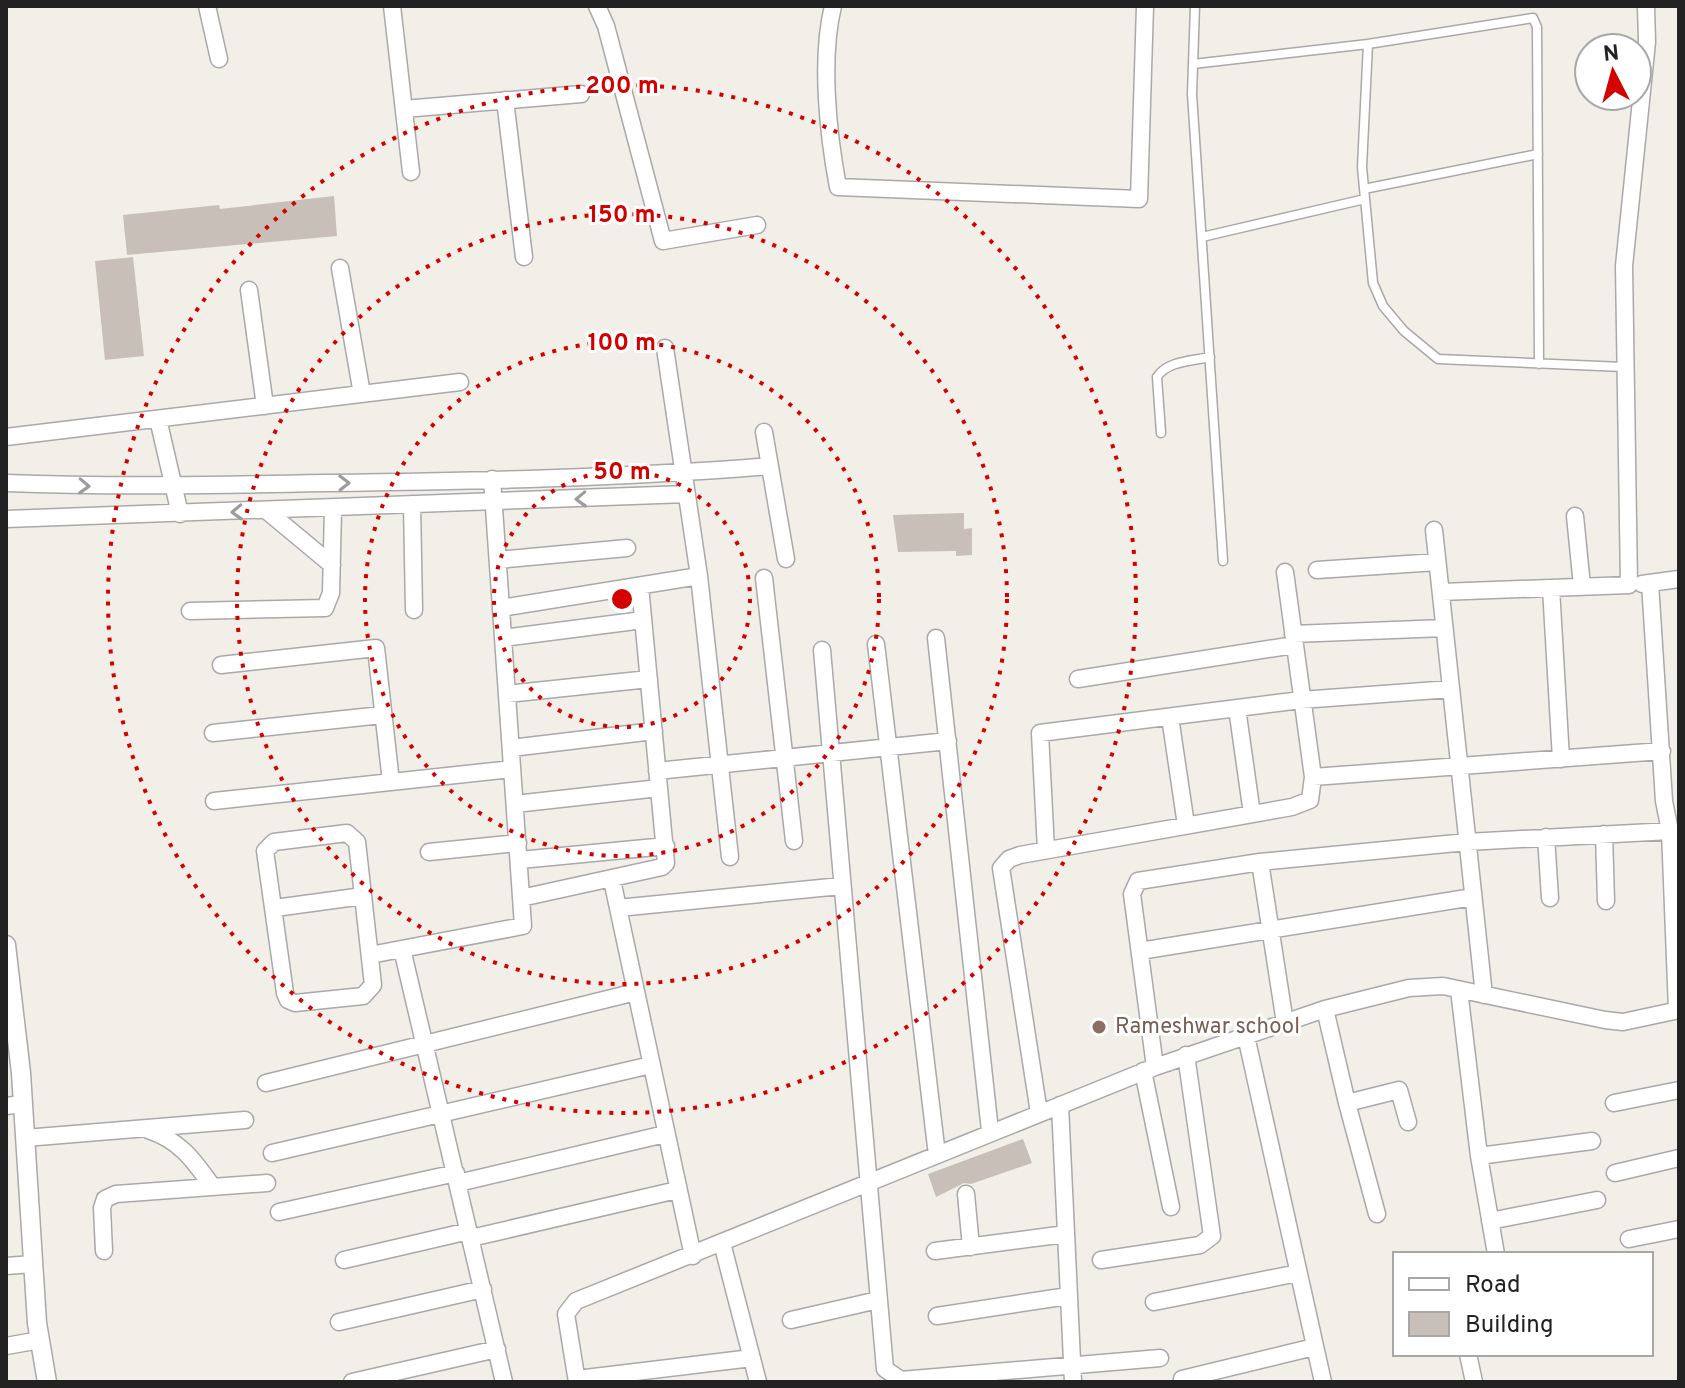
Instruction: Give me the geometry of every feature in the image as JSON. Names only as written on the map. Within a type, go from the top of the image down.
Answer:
[{"type":"street","points":[[207,6],[219,59]]},
{"type":"street","points":[[392,6],[411,172]]},
{"type":"street","points":[[597,6],[606,26],[663,241],[757,225]]},
{"type":"street","points":[[833,6],[827,31],[831,151],[838,187],[1139,199],[1145,6]]},
{"type":"street","points":[[1629,585],[1623,367],[1624,266],[1647,42],[1646,6]]},
{"type":"street","points":[[404,109],[581,94]]},
{"type":"street","points":[[505,100],[524,257]]},
{"type":"street","points":[[340,268],[362,394]]},
{"type":"street","points":[[249,290],[265,406]]},
{"type":"street","points":[[665,348],[699,576],[730,857]]},
{"type":"street","points":[[6,437],[460,382]]},
{"type":"street","points":[[158,419],[180,514]]},
{"type":"street","points":[[764,432],[786,559]]},
{"type":"street","points":[[6,483],[173,486],[492,479],[684,473],[770,466]]},
{"type":"street","points":[[370,955],[523,926],[492,479]]},
{"type":"street","points":[[6,519],[687,494]]},
{"type":"street","points":[[412,504],[414,610]]},
{"type":"street","points":[[190,611],[325,608],[330,602],[333,509]]},
{"type":"street","points":[[267,511],[332,565]]},
{"type":"street","points":[[1575,516],[1582,586]]},
{"type":"street","points":[[1434,530],[1484,995]]},
{"type":"street","points":[[498,560],[627,548]]},
{"type":"street","points":[[1317,570],[1437,562]]},
{"type":"street","points":[[1039,1113],[1001,868],[1009,859],[1046,850],[1252,814],[1310,800],[1313,777],[1285,572]]},
{"type":"street","points":[[501,608],[699,576]]},
{"type":"street","points":[[764,578],[782,758],[794,841]]},
{"type":"street","points":[[1441,592],[1629,585],[1679,579]]},
{"type":"street","points":[[752,1358],[577,1381],[566,1314],[576,1301],[693,1256],[990,1131],[1186,1055],[1325,1009],[1409,988],[1443,986],[1623,1022],[1678,1010],[1670,831],[1650,583]]},
{"type":"street","points":[[521,898],[612,880],[662,867],[666,863],[640,586]]},
{"type":"street","points":[[1551,588],[1561,759]]},
{"type":"street","points":[[503,638],[643,620]]},
{"type":"street","points":[[1078,679],[1293,639],[1444,628]]},
{"type":"street","points":[[936,638],[990,1131]]},
{"type":"street","points":[[876,644],[937,1155]]},
{"type":"street","points":[[221,665],[376,648],[391,782]]},
{"type":"street","points":[[822,650],[866,1184],[885,1369],[901,1380],[1072,1374],[1160,1358]]},
{"type":"street","points":[[507,694],[649,679]]},
{"type":"street","points":[[1046,850],[1040,733],[1301,700],[1451,689]]},
{"type":"street","points":[[1237,708],[1252,814]]},
{"type":"street","points":[[213,733],[382,715]]},
{"type":"street","points":[[1170,717],[1186,825]]},
{"type":"street","points":[[511,748],[654,731]]},
{"type":"street","points":[[657,771],[948,741]]},
{"type":"street","points":[[1313,777],[1662,751]]},
{"type":"street","points":[[214,801],[512,769]]},
{"type":"street","points":[[515,804],[659,788]]},
{"type":"street","points":[[1171,1207],[1149,1069],[1140,951],[1132,894],[1138,881],[1260,862],[1467,842],[1670,831]]},
{"type":"street","points":[[1604,834],[1606,901]]},
{"type":"street","points":[[353,835],[357,842],[363,896],[373,985],[363,996],[295,1003],[288,1000],[265,851],[274,842],[353,835]]},
{"type":"street","points":[[1546,837],[1550,898]]},
{"type":"street","points":[[429,852],[518,843]]},
{"type":"street","points":[[520,860],[666,846]]},
{"type":"street","points":[[1260,862],[1285,1023]]},
{"type":"street","points":[[612,880],[693,1256]]},
{"type":"street","points":[[618,908],[841,886]]},
{"type":"street","points":[[275,908],[363,896]]},
{"type":"street","points":[[1140,951],[1473,897]]},
{"type":"street","points":[[6,945],[14,1105],[25,1138],[33,1264],[47,1382]]},
{"type":"street","points":[[402,949],[504,1382]]},
{"type":"street","points":[[1459,990],[1479,1156],[1496,1252]]},
{"type":"street","points":[[266,1083],[636,992]]},
{"type":"street","points":[[1325,1009],[1377,1214]]},
{"type":"street","points":[[1246,1036],[1323,1382]]},
{"type":"street","points":[[1101,1260],[1200,1245],[1212,1236],[1186,1055]]},
{"type":"street","points":[[272,1153],[651,1065]]},
{"type":"street","points":[[1347,1103],[1399,1090],[1408,1122]]},
{"type":"street","points":[[1614,1103],[1679,1090]]},
{"type":"street","points":[[1060,1105],[1072,1374]]},
{"type":"street","points":[[25,1138],[245,1120]]},
{"type":"street","points":[[142,1128],[167,1136],[186,1150],[212,1186]]},
{"type":"street","points":[[279,1212],[665,1134]]},
{"type":"street","points":[[1479,1156],[1592,1141]]},
{"type":"street","points":[[1615,1173],[1679,1158]]},
{"type":"street","points":[[104,1251],[102,1208],[105,1199],[116,1194],[267,1183]]},
{"type":"street","points":[[344,1260],[677,1190]]},
{"type":"street","points":[[966,1194],[971,1247]]},
{"type":"street","points":[[1490,1221],[1597,1200]]},
{"type":"street","points":[[1629,1239],[1679,1229]]},
{"type":"street","points":[[935,1251],[1066,1234]]},
{"type":"street","points":[[722,1243],[758,1382]]},
{"type":"street","points":[[6,1266],[33,1264]]},
{"type":"street","points":[[1154,1302],[1298,1273]]},
{"type":"street","points":[[339,1322],[483,1289]]},
{"type":"street","points":[[937,1316],[1068,1296]]},
{"type":"street","points":[[791,1320],[878,1300]]},
{"type":"street","points":[[6,1346],[40,1340]]},
{"type":"street","points":[[1182,1379],[1314,1347]]},
{"type":"street","points":[[352,1382],[497,1349]]},
{"type":"street","points":[[1468,1356],[1474,1382]]},
{"type":"lane","points":[[1195,6],[1193,64],[1223,561]]},
{"type":"lane","points":[[1193,64],[1368,44],[1533,18],[1537,27],[1539,364]]},
{"type":"lane","points":[[1368,44],[1362,137],[1364,189],[1376,295],[1404,331],[1438,359],[1623,367]]},
{"type":"lane","points":[[1364,189],[1538,154]]},
{"type":"lane","points":[[1202,237],[1365,199]]},
{"type":"lane","points":[[1161,433],[1157,377],[1169,365],[1210,357]]},
{"type":"building","points":[[334,196],[337,236],[127,255],[123,215],[219,205],[220,209]]},
{"type":"building","points":[[133,257],[144,356],[105,360],[95,261]]},
{"type":"building","points":[[964,513],[964,529],[972,528],[972,555],[956,556],[956,551],[898,552],[893,515]]},
{"type":"building","points":[[1023,1139],[1032,1163],[971,1184],[964,1183],[936,1197],[928,1174]]},
{"type":"place","name":"Rameshwar school","points":[[1099,1027]]}]
